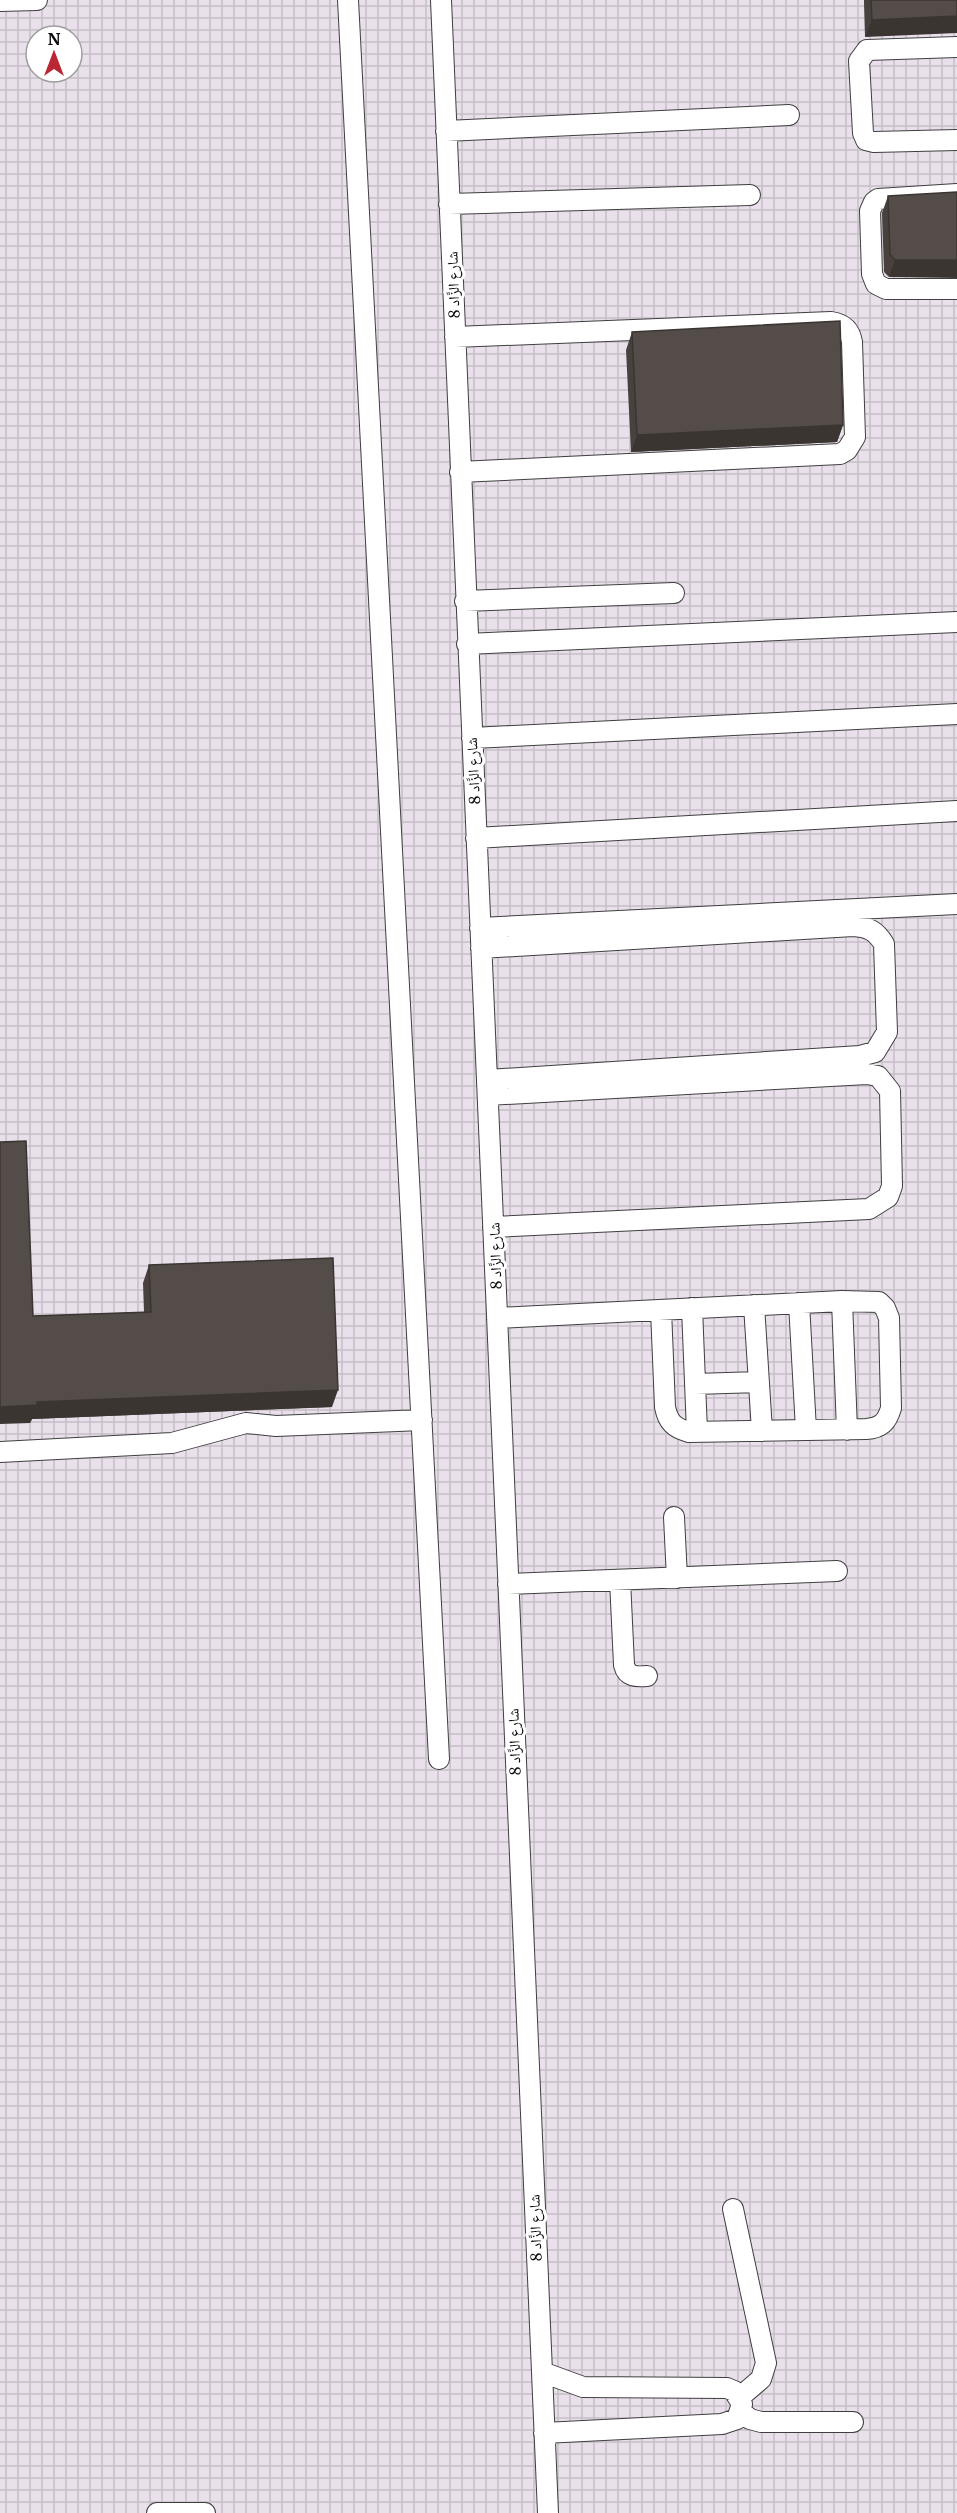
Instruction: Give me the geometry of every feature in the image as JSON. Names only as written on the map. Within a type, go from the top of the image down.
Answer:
[{"type":"street","points":[[0,1],[37,0]]},
{"type":"street","points":[[348,0],[439,1759]]},
{"type":"street","name":"شارع الزَّاد 8","points":[[441,0],[548,2513]]},
{"type":"street","points":[[957,47],[871,49],[862,52],[859,61],[863,133],[866,140],[957,140]]},
{"type":"street","points":[[446,132],[789,115]]},
{"type":"street","points":[[957,194],[878,199],[871,206],[870,211],[872,274],[876,284],[886,289],[957,288]]},
{"type":"street","points":[[449,204],[750,195]]},
{"type":"street","points":[[455,337],[831,322],[849,330],[853,353],[855,437],[847,450],[840,454],[460,472]]},
{"type":"street","points":[[465,601],[674,593]]},
{"type":"street","points":[[467,644],[957,622]]},
{"type":"street","points":[[472,738],[957,714]]},
{"type":"street","points":[[476,838],[957,811]]},
{"type":"street","points":[[480,928],[957,904]]},
{"type":"street","points":[[481,948],[853,926],[867,927],[878,935],[884,945],[887,1032],[876,1052],[860,1056],[488,1087]]},
{"type":"street","points":[[488,1087],[867,1074],[878,1076],[890,1091],[892,1186],[888,1197],[869,1209],[494,1227]]},
{"type":"street","points":[[497,1318],[842,1301],[879,1302],[885,1308],[889,1318],[891,1408],[887,1420],[877,1428],[847,1430],[697,1432],[676,1428],[667,1418],[661,1310]]},
{"type":"street","points":[[842,1301],[847,1430]]},
{"type":"street","points":[[800,1303],[806,1430]]},
{"type":"street","points":[[754,1305],[762,1431]]},
{"type":"street","points":[[692,1308],[697,1432]]},
{"type":"street","points":[[695,1384],[759,1382]]},
{"type":"street","points":[[0,1452],[172,1443],[246,1423],[276,1426],[422,1420]]},
{"type":"street","points":[[674,1517],[677,1578]]},
{"type":"street","points":[[508,1584],[837,1571]]},
{"type":"street","points":[[620,1580],[624,1665],[626,1671],[633,1677],[647,1676]]},
{"type":"street","points":[[544,2433],[722,2424],[736,2419],[740,2404],[761,2379],[766,2363],[733,2209]]},
{"type":"street","points":[[542,2372],[583,2387],[727,2388],[750,2420],[761,2422],[853,2422]]},
{"type":"street","points":[[157,2513],[205,2513]]},
{"type":"shaded area","points":[[0,0],[957,0],[957,2513],[0,2513]]},
{"type":"building","points":[[871,0],[957,0],[957,16],[872,20]]},
{"type":"building","points":[[957,192],[957,260],[895,260],[890,254],[888,196]]},
{"type":"building","points":[[840,321],[843,425],[637,435],[632,332]]},
{"type":"building","points":[[26,1141],[33,1316],[151,1312],[149,1265],[333,1258],[338,1390],[37,1402],[37,1405],[0,1407],[0,1142]]}]
